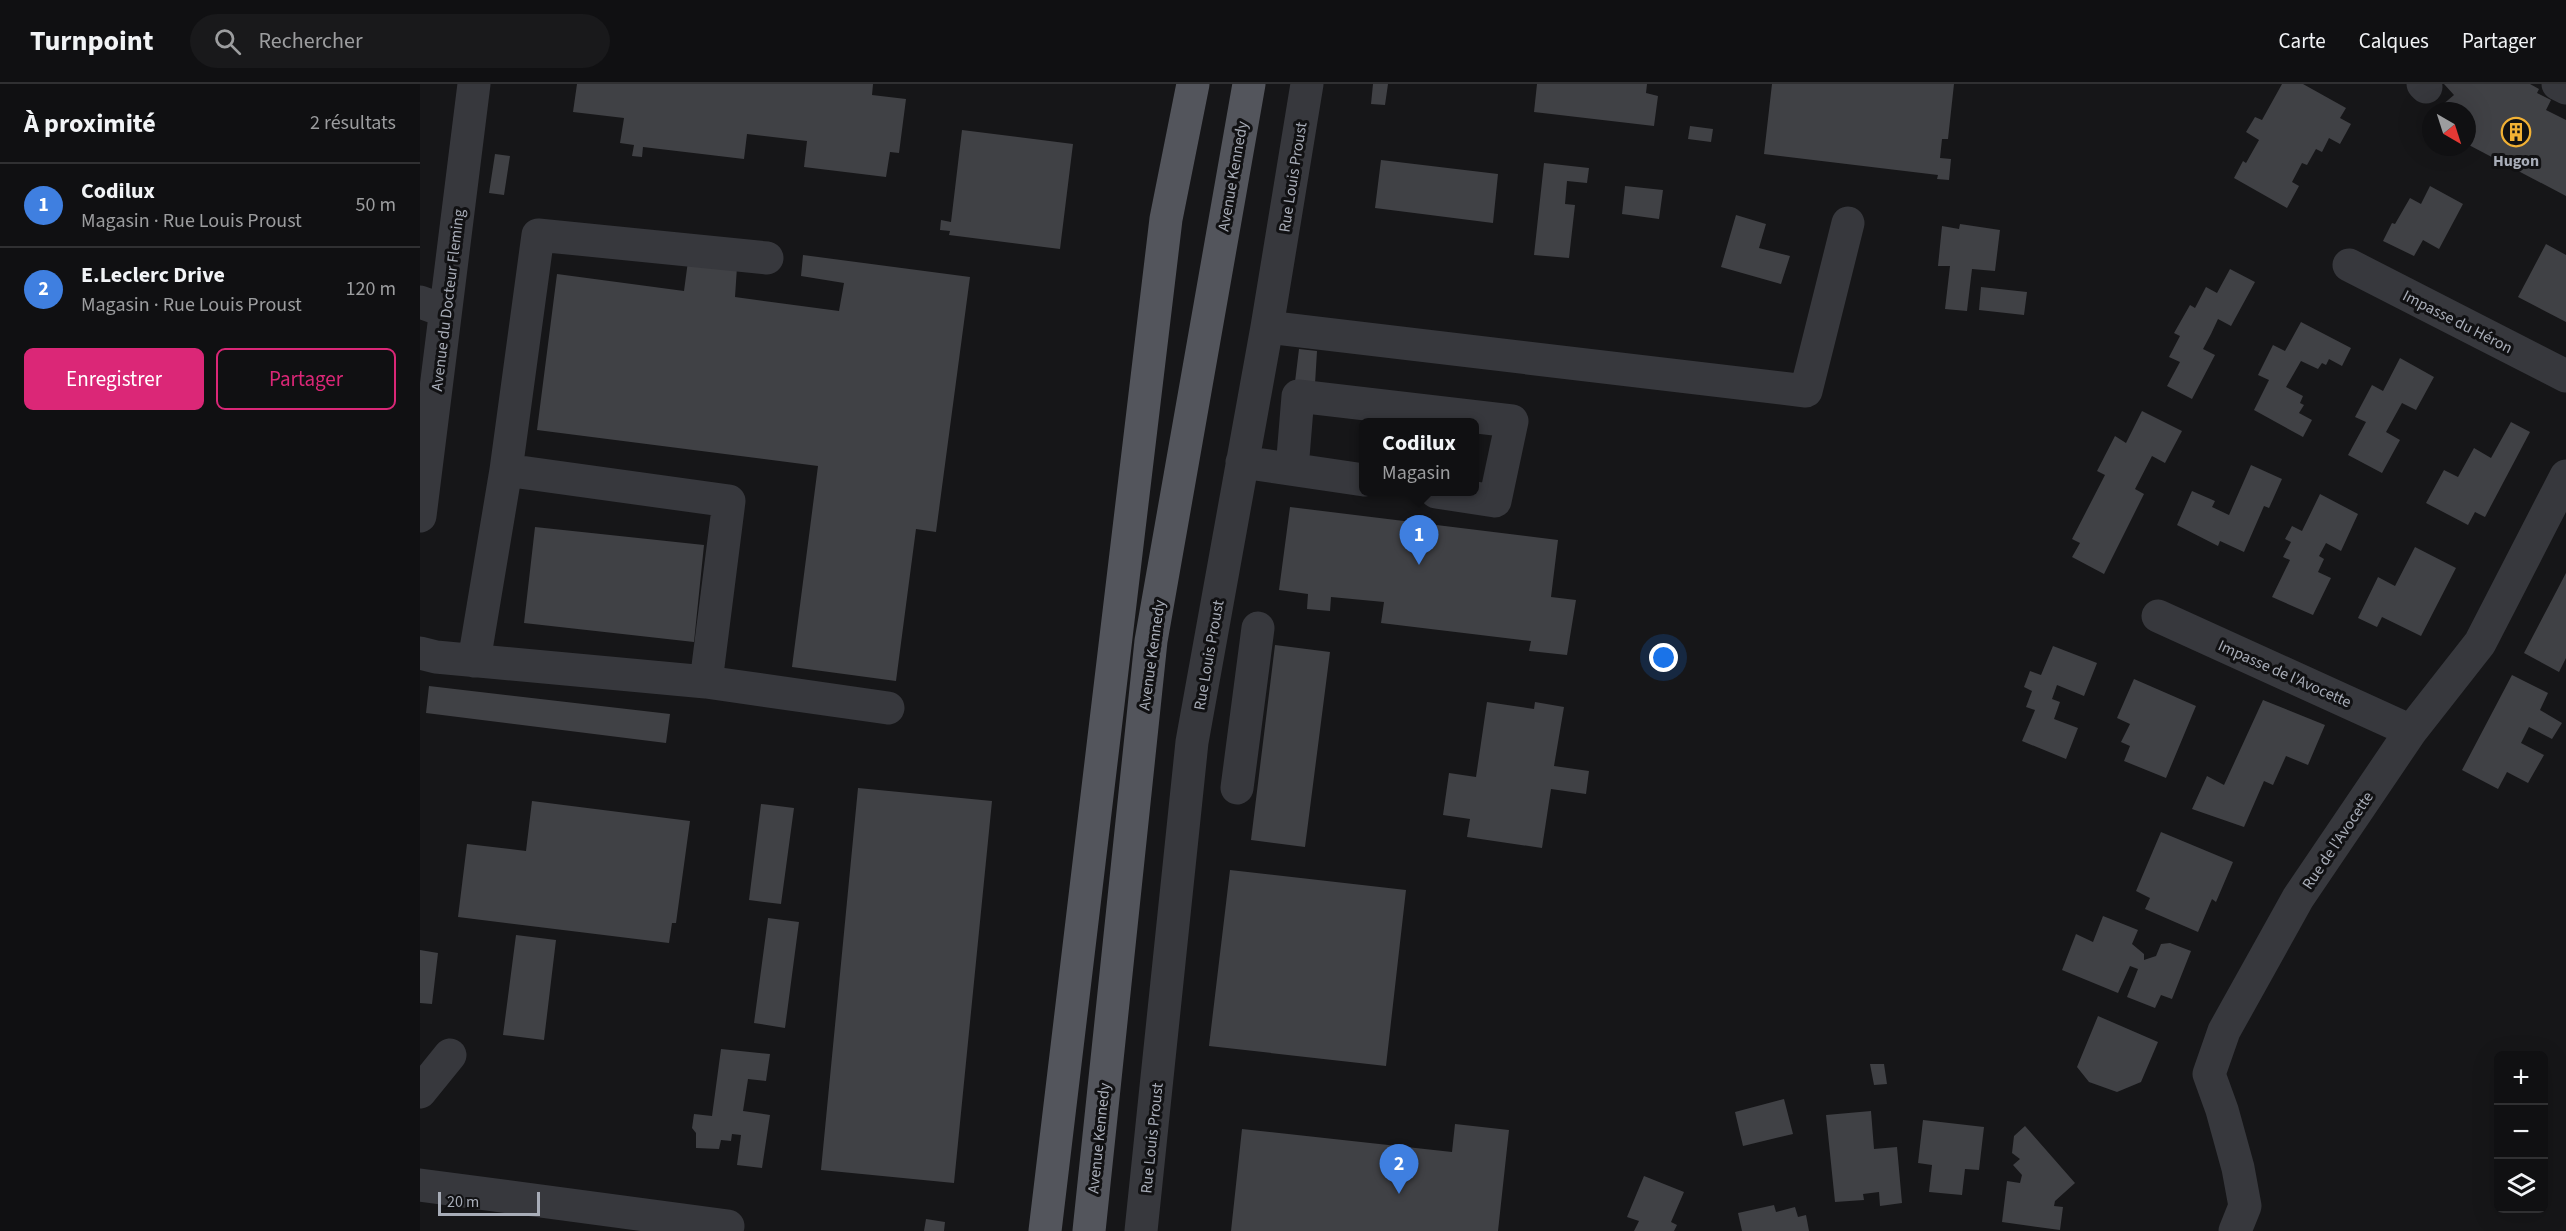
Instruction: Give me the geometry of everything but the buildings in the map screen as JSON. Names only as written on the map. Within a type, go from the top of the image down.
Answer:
[{"type":"main road","points":[[1045,1231],[1167,219],[1193,84]]},
{"type":"main road","name":"Avenue Kennedy","points":[[1089,1231],[1150,641],[1249,84]]},
{"type":"street","name":"Avenue du Docteur Fleming","points":[[420,516],[433,307],[474,84]]},
{"type":"street","name":"Rue Louis Proust","points":[[1141,1231],[1192,742],[1267,327],[1307,84]]},
{"type":"street","points":[[2558,84],[2566,88]]},
{"type":"street","points":[[1267,327],[1806,391],[1848,223]]},
{"type":"street","points":[[474,661],[506,470],[538,235],[767,258]]},
{"type":"street","name":"Impasse du Héron","points":[[2349,265],[2566,376]]},
{"type":"street","points":[[1292,469],[1298,396],[1512,421],[1495,501],[1462,496]]},
{"type":"street","points":[[1242,462],[1359,479]]},
{"type":"street","points":[[506,470],[729,501],[706,682]]},
{"type":"street","name":"Rue de l'Avocette","points":[[2235,1231],[2245,1206],[2232,1144],[2209,1074],[2224,1031],[2298,898],[2410,731],[2481,643],[2566,476]]},
{"type":"street","name":"Impasse de l'Avocette","points":[[2158,616],[2410,731]]},
{"type":"street","points":[[1237,788],[1258,628]]},
{"type":"street","points":[[420,653],[474,661],[706,682],[888,708]]},
{"type":"street","points":[[420,1092],[450,1055]]},
{"type":"street","points":[[420,1185],[728,1226]]},
{"type":"place","name":"Hugon","points":[[2516,132]]},
{"type":"place","name":"Codilux","points":[[1419,565]]},
{"type":"place","name":"E.Leclerc Drive","points":[[1399,1194]]}]
